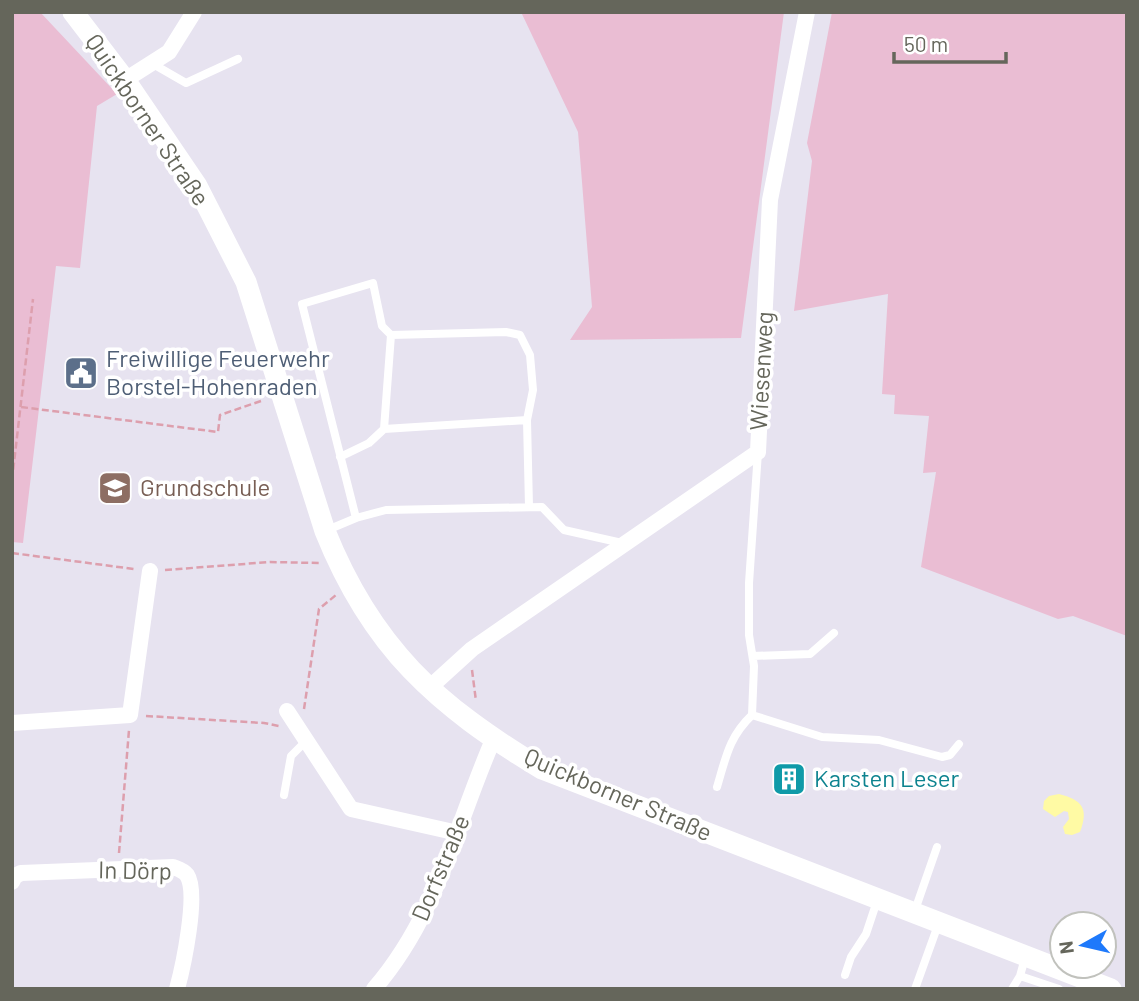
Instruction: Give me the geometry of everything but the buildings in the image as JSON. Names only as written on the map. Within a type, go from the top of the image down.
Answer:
[{"type":"main road","name":"Quickborner Straße","points":[[73,12],[125,80],[197,186],[246,282],[336,558],[385,643],[428,689],[488,736],[542,769],[939,922],[1022,966],[1090,984]]},
{"type":"street","points":[[125,80],[169,51],[194,12]]},
{"type":"street","name":"Wiesenweg","points":[[428,689],[472,649],[758,452],[770,200],[807,12]]},
{"type":"street","points":[[12,723],[130,715],[150,571]]},
{"type":"street","points":[[287,711],[351,809],[458,833]]},
{"type":"street","name":"Dorfstraße","points":[[374,989],[422,920],[458,833],[488,736]]},
{"type":"street","name":"In Dörp","points":[[12,882],[15,876],[21,873],[173,867],[182,870],[188,877],[191,890],[186,952],[177,989]]},
{"type":"lane","points":[[153,64],[186,83],[238,59]]},
{"type":"lane","points":[[356,518],[302,304],[373,283],[382,326],[391,335],[506,332],[520,335],[530,355],[533,390],[527,420],[529,507]]},
{"type":"lane","points":[[384,429],[391,335]]},
{"type":"lane","points":[[341,457],[369,443],[384,429],[527,420]]},
{"type":"lane","points":[[717,787],[737,729],[752,715],[754,696],[749,635],[750,573],[758,452]]},
{"type":"lane","points":[[325,531],[356,518],[386,510],[542,507],[564,530],[625,544]]},
{"type":"lane","points":[[752,656],[810,654],[834,633]]},
{"type":"lane","points":[[752,715],[822,737],[878,740],[942,757],[950,755],[959,744]]},
{"type":"lane","points":[[284,795],[291,756],[304,736]]},
{"type":"lane","points":[[914,913],[937,847]]},
{"type":"lane","points":[[845,975],[851,957],[866,934],[877,898]]},
{"type":"lane","points":[[915,989],[939,922]]},
{"type":"lane","points":[[1012,989],[1022,966],[1059,989]]},
{"type":"path","points":[[12,481],[33,299]]},
{"type":"path","points":[[21,407],[218,432],[220,415],[282,394]]},
{"type":"path","points":[[12,553],[150,571],[270,562],[314,564],[336,558]]},
{"type":"path","points":[[118,869],[130,715],[264,723],[304,736],[319,609],[350,584]]},
{"type":"path","points":[[472,649],[473,686],[488,736]]},
{"type":"shaded area","points":[[12,12],[40,12],[117,94],[97,106],[80,268],[56,266],[23,543],[12,542]]},
{"type":"shaded area","points":[[521,12],[784,12],[741,338],[570,340],[592,307],[578,132]]},
{"type":"shaded area","points":[[832,12],[1127,12],[1127,636],[1073,616],[1058,619],[921,567],[936,472],[923,473],[929,416],[894,414],[895,395],[882,394],[888,294],[794,311],[812,161],[807,143]]},
{"type":"shaded area","points":[[1059,794],[1082,806],[1084,817],[1080,832],[1065,834],[1063,827],[1069,819],[1068,812],[1064,811],[1055,817],[1043,809],[1044,801],[1049,796]]},
{"type":"place","name":"Freiwillige Feuerwehr Borstel-Hohenraden","points":[[81,373]]},
{"type":"place","name":"Grundschule","points":[[115,488]]},
{"type":"place","name":"Karsten Leser","points":[[789,779]]}]
